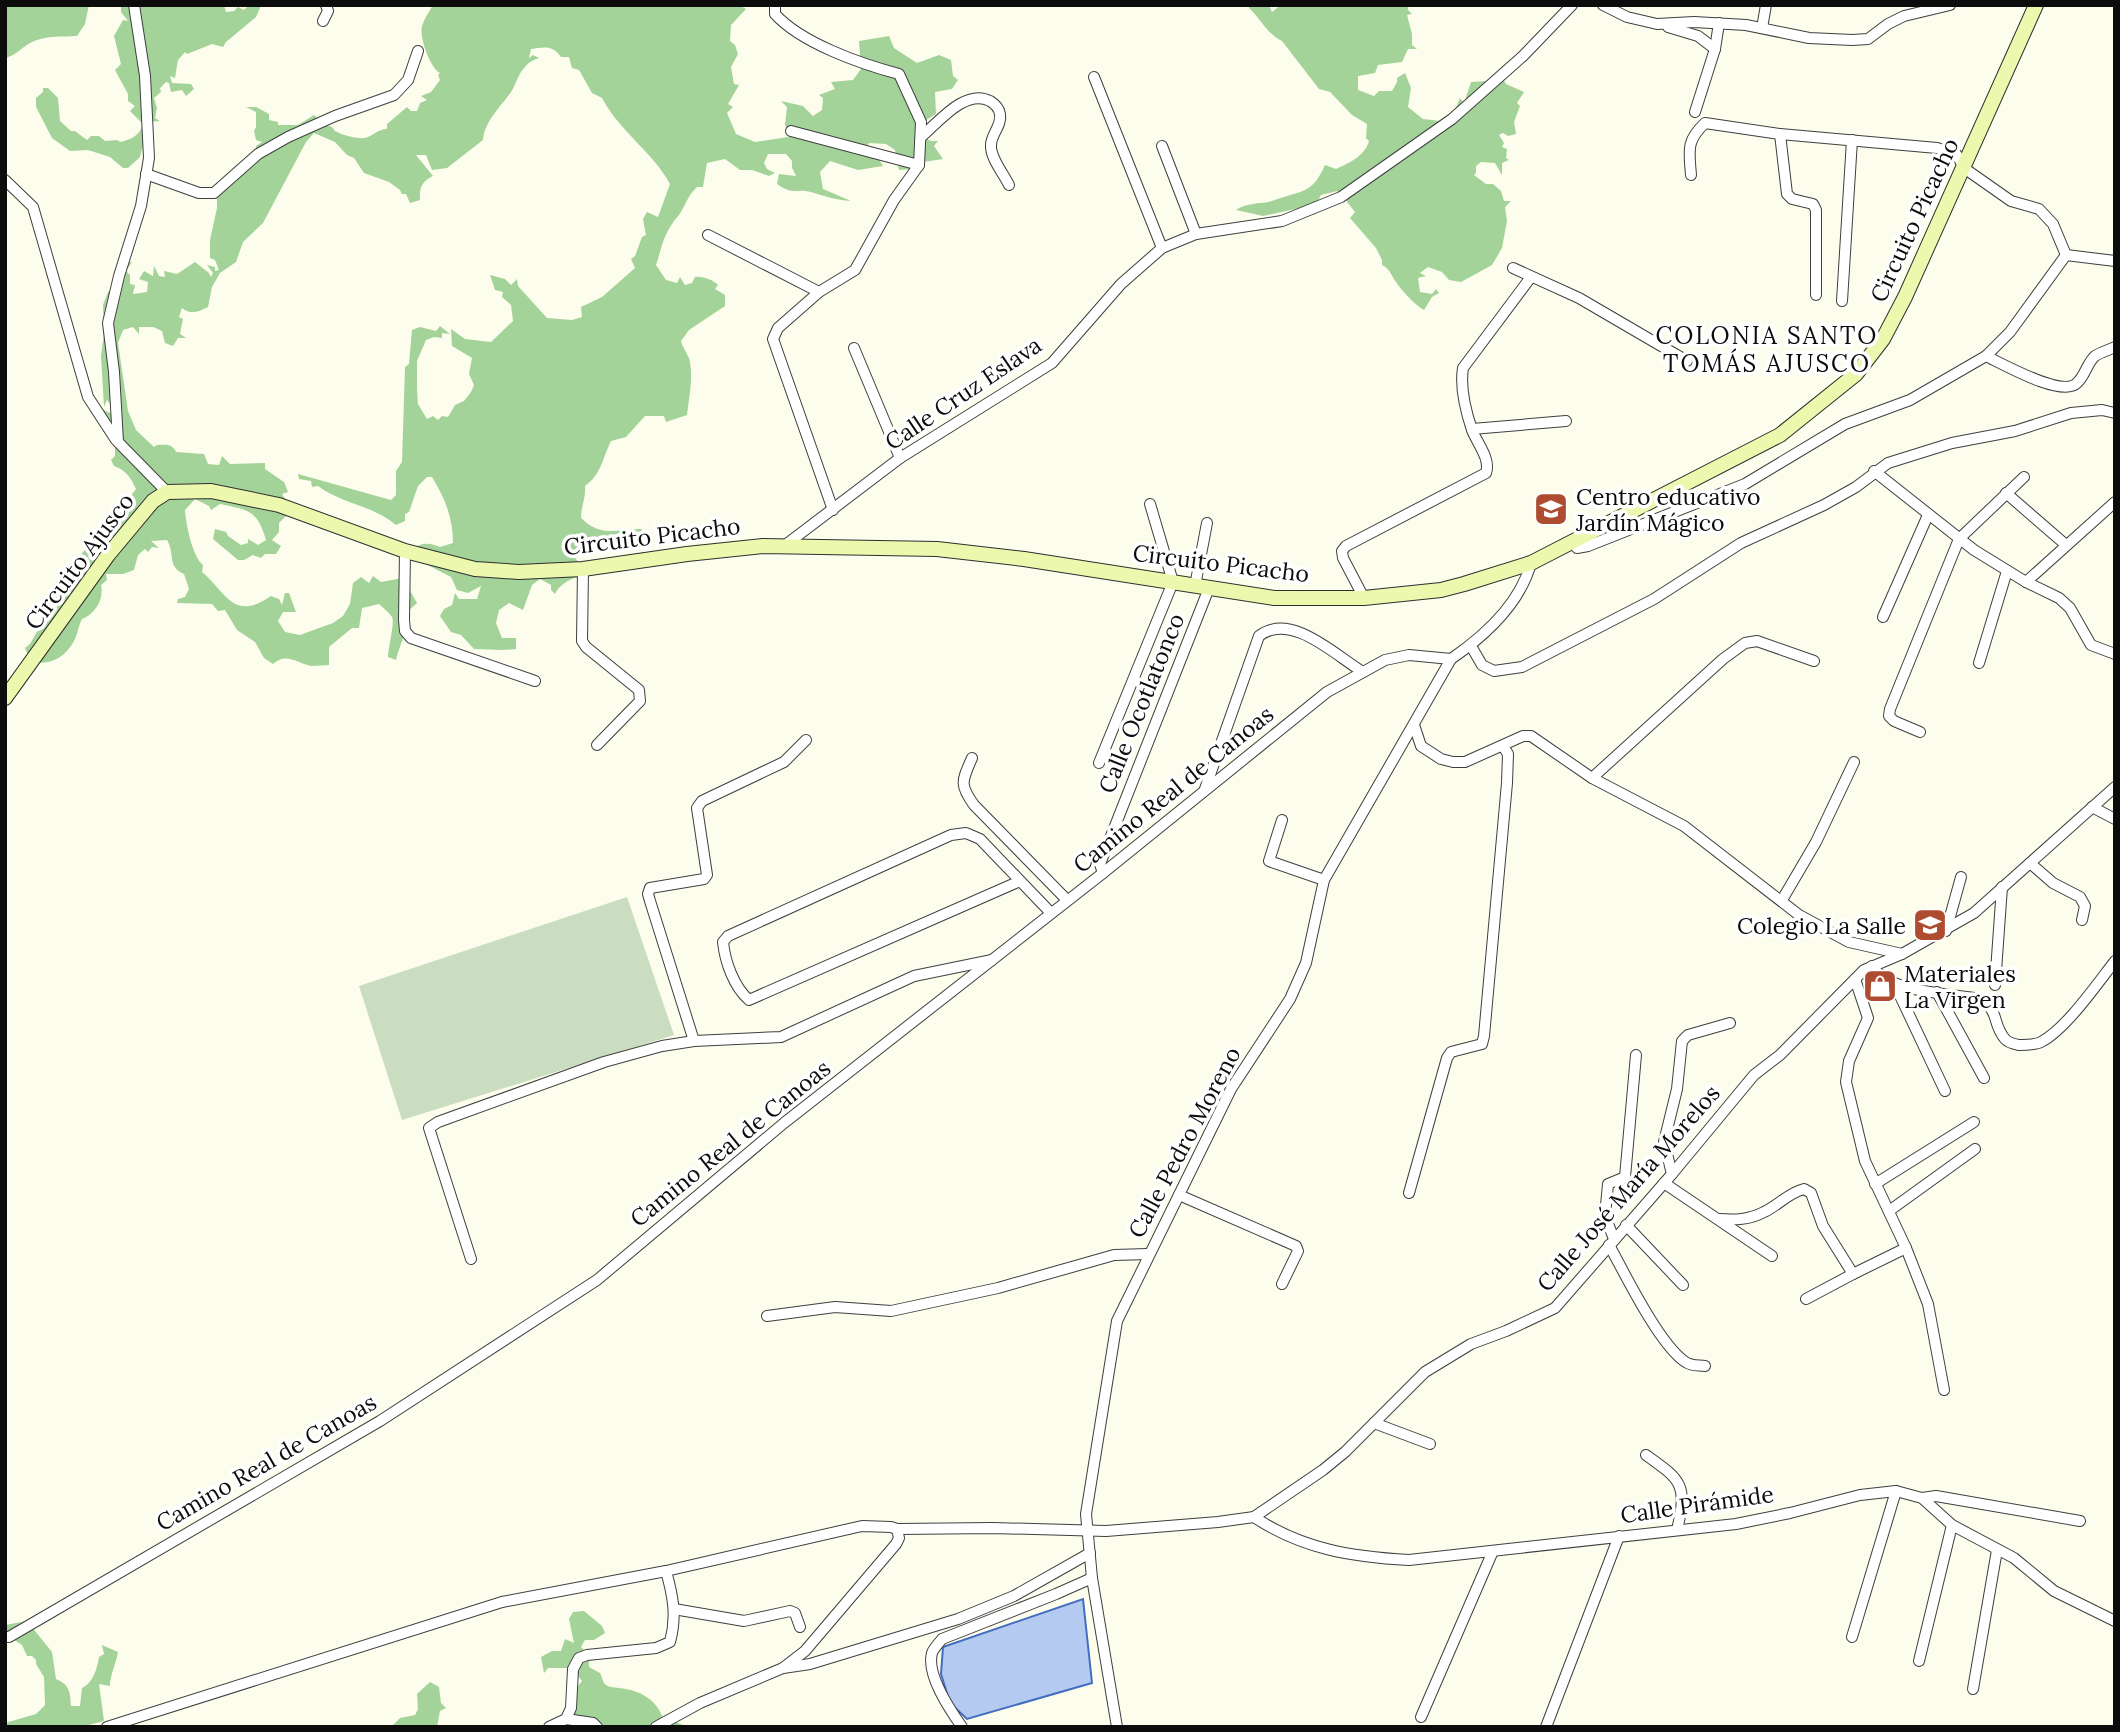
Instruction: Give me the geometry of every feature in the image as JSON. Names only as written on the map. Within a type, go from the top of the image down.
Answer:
[{"type":"main road","name":"Circuito Picacho","points":[[211,491],[279,505],[405,551],[475,569],[519,572],[583,569],[687,554],[784,546],[937,549],[1024,559],[1274,597],[1364,598],[1441,590],[1531,562],[1780,435],[1856,374],[1883,339],[1905,297],[2036,5]]},
{"type":"main road","name":"Circuito Ajusco","points":[[5,698],[108,555],[153,502],[167,492],[211,491]]},
{"type":"street","points":[[118,442],[108,323],[119,276],[141,206],[149,158],[145,76],[134,5]]},
{"type":"street","points":[[323,21],[328,11],[326,5]]},
{"type":"street","points":[[775,5],[775,14],[786,27],[862,64],[899,74],[921,122],[919,165],[894,200],[855,270],[819,292],[778,328],[773,339],[833,510]]},
{"type":"street","name":"Calle Cruz Eslava","points":[[784,546],[900,458],[1052,363],[1121,284],[1163,248],[1196,234],[1282,222],[1341,197],[1452,118],[1523,56],[1572,5]]},
{"type":"street","points":[[1603,5],[1628,17],[1698,36],[1716,49]]},
{"type":"street","points":[[1762,28],[1766,5]]},
{"type":"street","points":[[1657,24],[1718,23],[1762,28],[1809,38],[1868,39],[1904,16],[1950,5]]},
{"type":"street","points":[[1695,112],[1716,49],[1718,23]]},
{"type":"street","points":[[146,174],[199,193],[214,192],[258,153],[335,116],[394,95],[408,80],[418,51]]},
{"type":"street","points":[[1094,77],[1163,248]]},
{"type":"street","points":[[921,137],[965,100],[987,99],[996,105],[1000,114],[999,124],[990,144],[1009,185]]},
{"type":"street","points":[[1691,175],[1689,144],[1695,132],[1705,123],[1780,134],[1937,148],[1957,155],[1964,168],[2011,201],[2039,209],[2053,224],[2066,255]]},
{"type":"street","points":[[792,131],[919,165]]},
{"type":"street","points":[[1780,134],[1787,194],[1792,199],[1813,204],[1816,210],[1816,295]]},
{"type":"street","points":[[1842,301],[1852,140]]},
{"type":"street","points":[[1162,146],[1196,234]]},
{"type":"street","points":[[5,180],[33,207],[88,397],[118,442],[167,492]]},
{"type":"street","points":[[708,235],[819,292]]},
{"type":"street","points":[[2066,255],[2115,261]]},
{"type":"street","points":[[1572,541],[1577,548],[1588,546],[1745,484],[1846,424],[1910,400],[1986,356],[2010,332],[2066,255]]},
{"type":"street","points":[[1513,268],[1579,298],[1687,361]]},
{"type":"street","points":[[1364,598],[1343,558],[1342,551],[1346,546],[1486,473],[1488,467],[1472,429],[1461,379],[1463,368],[1531,277]]},
{"type":"street","points":[[1986,356],[2027,377],[2062,387],[2072,387],[2094,357],[2115,346]]},
{"type":"street","points":[[854,348],[900,458]]},
{"type":"street","points":[[1471,646],[1482,665],[1494,671],[1522,667],[1654,599],[1741,543],[1824,505],[1888,463],[1929,449],[2015,431],[2071,414],[2102,410],[2115,413]]},
{"type":"street","points":[[1472,429],[1566,421]]},
{"type":"street","points":[[1874,471],[1959,539],[2007,571],[2059,598],[2070,608],[2091,645],[2115,654]]},
{"type":"street","points":[[1920,732],[1894,721],[1889,716],[1890,709],[1959,539],[2024,477]]},
{"type":"street","points":[[2006,494],[2066,545]]},
{"type":"street","points":[[2026,582],[2115,502]]},
{"type":"street","points":[[1099,762],[1173,582],[1150,504]]},
{"type":"street","points":[[1883,617],[1928,515]]},
{"type":"street","name":"Calle Ocotlatonco","points":[[1103,873],[1100,864],[1202,587],[1207,523]]},
{"type":"street","points":[[405,551],[404,620],[405,631],[411,638],[535,681]]},
{"type":"street","name":"Calle Pedro Moreno","points":[[1117,1727],[1091,1578],[1086,1514],[1116,1321],[1231,1089],[1290,999],[1306,964],[1324,880],[1451,659],[1471,646],[1514,602],[1526,582],[1531,562]]},
{"type":"street","points":[[583,569],[582,641],[639,690],[640,696],[640,701],[597,745]]},
{"type":"street","points":[[1979,663],[2007,571]]},
{"type":"street","points":[[1205,789],[1259,636],[1267,629],[1282,628],[1318,641],[1363,672]]},
{"type":"street","points":[[1592,778],[1723,659],[1745,643],[1757,641],[1814,661]]},
{"type":"street","name":"Camino Real de Canoas","points":[[5,1637],[380,1421],[597,1280],[784,1123],[995,959],[1327,691],[1385,660],[1409,655],[1451,659]]},
{"type":"street","points":[[1414,725],[1421,746],[1441,760],[1465,762],[1523,736],[1531,736],[1592,778],[1684,826],[1799,915],[1849,942],[1902,954]]},
{"type":"street","points":[[694,1041],[650,901],[650,888],[704,879],[707,875],[697,808],[702,801],[784,762],[806,740]]},
{"type":"street","points":[[1409,1193],[1447,1058],[1451,1052],[1482,1044],[1507,783],[1508,754],[1503,746]]},
{"type":"street","points":[[972,758],[962,780],[964,791],[974,805],[1067,901]]},
{"type":"street","points":[[1782,900],[1816,842],[1854,762]]},
{"type":"street","name":"Calle José María Morelos","points":[[107,1727],[502,1602],[666,1571],[862,1526],[1088,1532],[1254,1517],[1345,1452],[1416,1381],[1437,1365],[1471,1344],[1555,1308],[1668,1179],[1754,1075],[1780,1055],[1864,970],[1902,954],[1974,913],[2115,788]]},
{"type":"street","points":[[2092,807],[2115,819]]},
{"type":"street","points":[[1282,820],[1269,861],[1324,880]]},
{"type":"street","points":[[1020,881],[749,1000],[739,991],[724,952],[723,942],[727,936],[951,835],[966,832],[980,839],[1051,913]]},
{"type":"street","points":[[2030,863],[2053,883],[2080,897],[2085,906],[2082,920]]},
{"type":"street","points":[[1946,931],[1961,877]]},
{"type":"street","points":[[1995,985],[2002,887]]},
{"type":"street","points":[[471,1259],[429,1128],[450,1117],[604,1062],[662,1046],[694,1041],[781,1037],[914,976],[995,959]]},
{"type":"street","points":[[1872,966],[1878,975],[1894,983],[1983,1001],[1996,1014],[2004,1038],[2017,1045],[2030,1045],[2040,1042],[2078,1008],[2115,961]]},
{"type":"street","points":[[1855,979],[1868,1018],[1849,1061],[1846,1082],[1865,1161],[1906,1248],[1930,1312],[1944,1390]]},
{"type":"street","points":[[1894,983],[1945,1091]]},
{"type":"street","points":[[1937,992],[1984,1077]]},
{"type":"street","points":[[1730,1023],[1688,1035],[1682,1041],[1676,1089],[1664,1142],[1668,1179],[1772,1256]]},
{"type":"street","points":[[1636,1055],[1625,1177],[1608,1184],[1605,1216],[1611,1242],[1632,1287],[1666,1341],[1683,1361],[1705,1366]]},
{"type":"street","points":[[1875,1184],[1974,1122]]},
{"type":"street","points":[[1889,1211],[1975,1149]]},
{"type":"street","points":[[1719,1219],[1741,1220],[1763,1213],[1788,1194],[1804,1189],[1811,1193],[1823,1226],[1853,1274]]},
{"type":"street","points":[[1179,1195],[1296,1246],[1298,1251],[1282,1284]]},
{"type":"street","points":[[1626,1226],[1683,1285]]},
{"type":"street","points":[[1805,1299],[1906,1248]]},
{"type":"street","points":[[767,1316],[835,1307],[891,1311],[998,1288],[1114,1255],[1148,1254]]},
{"type":"street","points":[[1374,1423],[1430,1444]]},
{"type":"street","points":[[1646,1455],[1677,1477],[1682,1497],[1677,1530]]},
{"type":"street","points":[[1852,1637],[1896,1491]]},
{"type":"street","name":"Calle Pirámide","points":[[1254,1517],[1291,1538],[1365,1558],[1409,1560],[1736,1524],[1860,1495],[1896,1491],[1922,1498],[1952,1525],[2014,1558],[2054,1591],[2115,1621]]},
{"type":"street","points":[[1922,1498],[1936,1496],[2080,1521]]},
{"type":"street","points":[[1919,1661],[1952,1525]]},
{"type":"street","points":[[783,1668],[805,1651],[896,1544],[899,1538],[897,1529]]},
{"type":"street","points":[[1546,1727],[1619,1536]]},
{"type":"street","points":[[1973,1689],[1997,1550]]},
{"type":"street","points":[[1421,1717],[1493,1551]]},
{"type":"street","points":[[656,1727],[732,1688],[783,1668],[810,1664],[958,1619],[1014,1596],[1090,1553]]},
{"type":"street","points":[[566,1719],[571,1708],[573,1669],[579,1658],[656,1648],[670,1642],[675,1622],[666,1571]]},
{"type":"street","points":[[962,1727],[946,1705],[933,1672],[932,1653],[942,1639],[1091,1578]]},
{"type":"street","points":[[674,1609],[744,1621],[790,1611],[795,1613],[800,1627]]},
{"type":"street","points":[[549,1727],[566,1719],[593,1723],[597,1727]]},
{"type":"green space","points":[[5,5],[89,5],[85,24],[77,36],[41,39],[5,58]]},
{"type":"green space","points":[[121,5],[224,5],[226,12],[234,11],[238,7],[244,10],[249,5],[261,6],[256,17],[223,47],[212,44],[187,54],[185,52],[178,60],[175,78],[170,76],[172,83],[191,84],[194,89],[186,96],[182,90],[171,92],[169,83],[166,82],[160,88],[161,92],[154,98],[157,108],[155,118],[160,121],[149,122],[140,157],[128,168],[123,168],[110,157],[88,150],[70,151],[52,138],[36,107],[36,98],[43,92],[43,88],[48,88],[58,98],[60,121],[87,140],[91,136],[99,136],[105,141],[121,142],[138,134],[143,124],[130,111],[135,106],[128,101],[128,94],[115,70],[121,64],[114,36],[123,20],[128,21],[121,12]]},
{"type":"green space","points":[[433,5],[739,5],[746,9],[731,25],[730,41],[735,45],[738,54],[731,67],[734,84],[739,85],[728,104],[733,107],[727,113],[736,134],[755,142],[788,137],[790,133],[785,125],[787,107],[781,101],[803,106],[813,116],[822,110],[823,98],[819,95],[835,89],[831,82],[853,80],[861,69],[859,41],[889,36],[894,48],[917,63],[939,55],[951,60],[953,76],[958,80],[952,89],[935,92],[936,114],[923,122],[925,138],[938,141],[934,146],[943,159],[923,162],[912,169],[899,170],[895,150],[886,144],[869,143],[865,151],[877,156],[883,166],[858,170],[830,161],[820,172],[823,189],[851,201],[806,191],[791,191],[777,184],[779,174],[796,176],[792,161],[786,154],[768,154],[764,163],[767,169],[775,173],[769,176],[752,170],[740,170],[725,159],[707,163],[703,187],[694,190],[669,229],[656,265],[666,280],[677,283],[680,277],[685,285],[692,283],[695,277],[704,278],[716,283],[718,285],[715,289],[725,295],[725,306],[689,330],[681,341],[691,369],[687,415],[666,422],[664,416],[645,416],[626,437],[611,441],[598,471],[585,486],[581,518],[603,530],[642,529],[640,534],[599,540],[575,558],[582,567],[577,577],[558,588],[555,594],[551,585],[540,579],[532,585],[523,610],[509,603],[499,610],[496,623],[502,638],[516,638],[516,649],[474,649],[461,635],[451,632],[440,616],[444,609],[452,605],[455,593],[459,599],[477,599],[481,586],[468,593],[457,590],[451,577],[418,560],[415,548],[423,544],[440,547],[453,543],[447,508],[432,477],[427,477],[418,486],[409,512],[405,514],[405,521],[396,525],[377,513],[318,486],[312,487],[311,481],[299,479],[298,474],[391,500],[396,495],[396,471],[402,462],[405,367],[409,364],[412,330],[420,327],[436,331],[440,326],[450,334],[442,333],[442,338],[426,340],[417,361],[418,404],[427,419],[433,416],[438,420],[442,416],[448,417],[455,405],[464,401],[474,385],[469,374],[472,358],[452,346],[451,329],[465,339],[491,342],[513,321],[511,305],[502,297],[503,292],[495,290],[490,275],[505,279],[511,285],[517,279],[518,286],[547,318],[572,320],[582,317],[581,307],[602,297],[635,268],[631,259],[635,256],[642,237],[646,235],[643,219],[647,212],[658,217],[670,184],[655,162],[617,121],[602,98],[592,93],[579,70],[572,68],[569,57],[561,57],[555,50],[548,48],[531,49],[529,58],[533,55],[539,58],[530,62],[523,70],[490,121],[483,140],[447,168],[432,170],[426,155],[416,155],[433,176],[422,185],[420,200],[410,203],[406,194],[402,194],[389,182],[364,173],[354,158],[347,155],[335,142],[314,133],[306,142],[263,223],[243,242],[236,262],[220,273],[212,287],[208,307],[195,312],[182,308],[179,317],[183,319],[180,334],[186,338],[178,338],[173,346],[165,343],[162,331],[153,327],[139,327],[139,334],[133,327],[123,330],[118,343],[128,411],[136,430],[154,447],[168,445],[176,452],[204,454],[208,464],[219,465],[222,456],[230,464],[265,463],[265,469],[284,482],[288,492],[282,494],[289,506],[287,515],[279,523],[279,532],[272,540],[281,546],[276,554],[265,554],[261,558],[253,555],[238,560],[213,539],[215,529],[226,532],[241,545],[248,543],[248,539],[258,545],[266,540],[255,517],[245,510],[220,504],[211,510],[209,506],[195,499],[185,510],[193,547],[203,565],[202,572],[225,596],[232,602],[248,606],[271,596],[279,599],[282,605],[285,593],[289,593],[296,612],[283,612],[278,621],[285,632],[300,635],[333,623],[343,616],[350,604],[353,583],[361,577],[369,583],[373,576],[381,582],[403,578],[417,603],[407,612],[405,632],[396,660],[388,657],[392,617],[379,604],[362,608],[359,628],[352,628],[329,647],[329,665],[311,666],[292,659],[282,659],[273,664],[264,658],[255,642],[237,630],[225,610],[218,611],[212,604],[177,603],[178,599],[185,597],[189,589],[184,574],[173,564],[167,540],[151,541],[159,548],[152,547],[148,552],[145,549],[138,555],[134,570],[123,574],[106,574],[107,580],[101,585],[98,605],[82,619],[66,652],[44,663],[31,662],[25,648],[43,621],[39,617],[91,543],[100,543],[110,548],[117,545],[106,524],[112,510],[126,502],[136,489],[128,475],[114,466],[111,460],[115,456],[115,443],[102,409],[110,413],[114,409],[107,400],[104,407],[101,356],[104,334],[103,305],[108,292],[119,284],[121,262],[132,262],[126,271],[130,275],[130,284],[135,285],[133,294],[147,292],[148,282],[139,279],[144,271],[153,276],[154,266],[159,276],[165,277],[164,271],[177,274],[195,262],[211,277],[213,273],[207,265],[215,267],[215,271],[219,270],[215,260],[210,258],[217,197],[256,153],[256,146],[262,142],[256,140],[254,131],[256,112],[246,107],[256,107],[269,114],[269,120],[278,122],[278,125],[298,125],[314,115],[335,131],[361,138],[387,129],[387,124],[407,107],[411,111],[417,111],[420,103],[427,100],[421,96],[431,92],[440,80],[440,73],[426,52],[422,37],[422,26]]},
{"type":"green space","points":[[1249,5],[1269,5],[1272,12],[1281,5],[1408,5],[1412,14],[1407,15],[1412,45],[1417,49],[1408,49],[1402,62],[1378,65],[1375,73],[1358,76],[1358,90],[1374,96],[1379,91],[1392,91],[1397,78],[1405,73],[1411,88],[1408,107],[1423,119],[1441,121],[1455,110],[1460,98],[1464,103],[1471,82],[1503,79],[1506,84],[1524,92],[1517,103],[1520,106],[1514,122],[1516,134],[1499,135],[1504,143],[1502,147],[1507,149],[1506,158],[1509,160],[1502,163],[1502,175],[1495,163],[1481,162],[1476,166],[1474,175],[1486,184],[1493,184],[1501,191],[1504,201],[1511,201],[1505,207],[1507,221],[1502,248],[1492,265],[1461,282],[1449,280],[1442,272],[1428,267],[1420,273],[1426,276],[1418,278],[1420,292],[1432,294],[1436,289],[1439,293],[1432,297],[1424,310],[1405,293],[1389,270],[1382,265],[1376,248],[1350,218],[1355,212],[1347,202],[1347,197],[1337,191],[1321,195],[1314,208],[1315,215],[1300,208],[1263,216],[1236,210],[1305,190],[1314,184],[1325,165],[1336,169],[1346,164],[1360,155],[1369,141],[1366,138],[1367,124],[1352,115],[1330,92],[1319,89],[1282,41],[1268,31]]},
{"type":"green space","points":[[627,897],[674,1035],[402,1120],[359,986]]},
{"type":"green space","points":[[584,1611],[602,1626],[605,1633],[594,1640],[585,1640],[581,1647],[589,1655],[589,1667],[600,1673],[607,1686],[635,1691],[648,1698],[658,1708],[664,1722],[675,1722],[689,1727],[567,1727],[561,1724],[582,1681],[572,1668],[548,1668],[544,1673],[541,1657],[552,1651],[561,1651],[565,1639],[574,1643],[569,1619],[573,1612]]},
{"type":"green space","points":[[27,1621],[52,1652],[56,1679],[68,1690],[71,1706],[80,1706],[82,1688],[92,1679],[99,1657],[104,1654],[102,1645],[118,1652],[110,1686],[99,1684],[104,1721],[81,1727],[5,1727],[5,1723],[36,1714],[45,1705],[44,1677],[36,1660],[27,1656],[22,1645],[5,1634],[5,1625]]},
{"type":"green space","points":[[430,1682],[439,1687],[441,1703],[446,1708],[440,1711],[437,1727],[391,1727],[400,1718],[415,1715],[418,1709],[417,1694]]},
{"type":"water","points":[[1083,1599],[1092,1683],[967,1719],[950,1703],[941,1674],[943,1647]]},
{"type":"place","name":"Centro educativo Jardín Mágico","points":[[1551,509]]},
{"type":"place","name":"Colegio La Salle","points":[[1930,925]]},
{"type":"place","name":"Materiales La Virgen","points":[[1880,986]]},
{"type":"district","name":"COLONIA SANTO TOMÁS AJUSCO","points":[[1767,349]]}]
